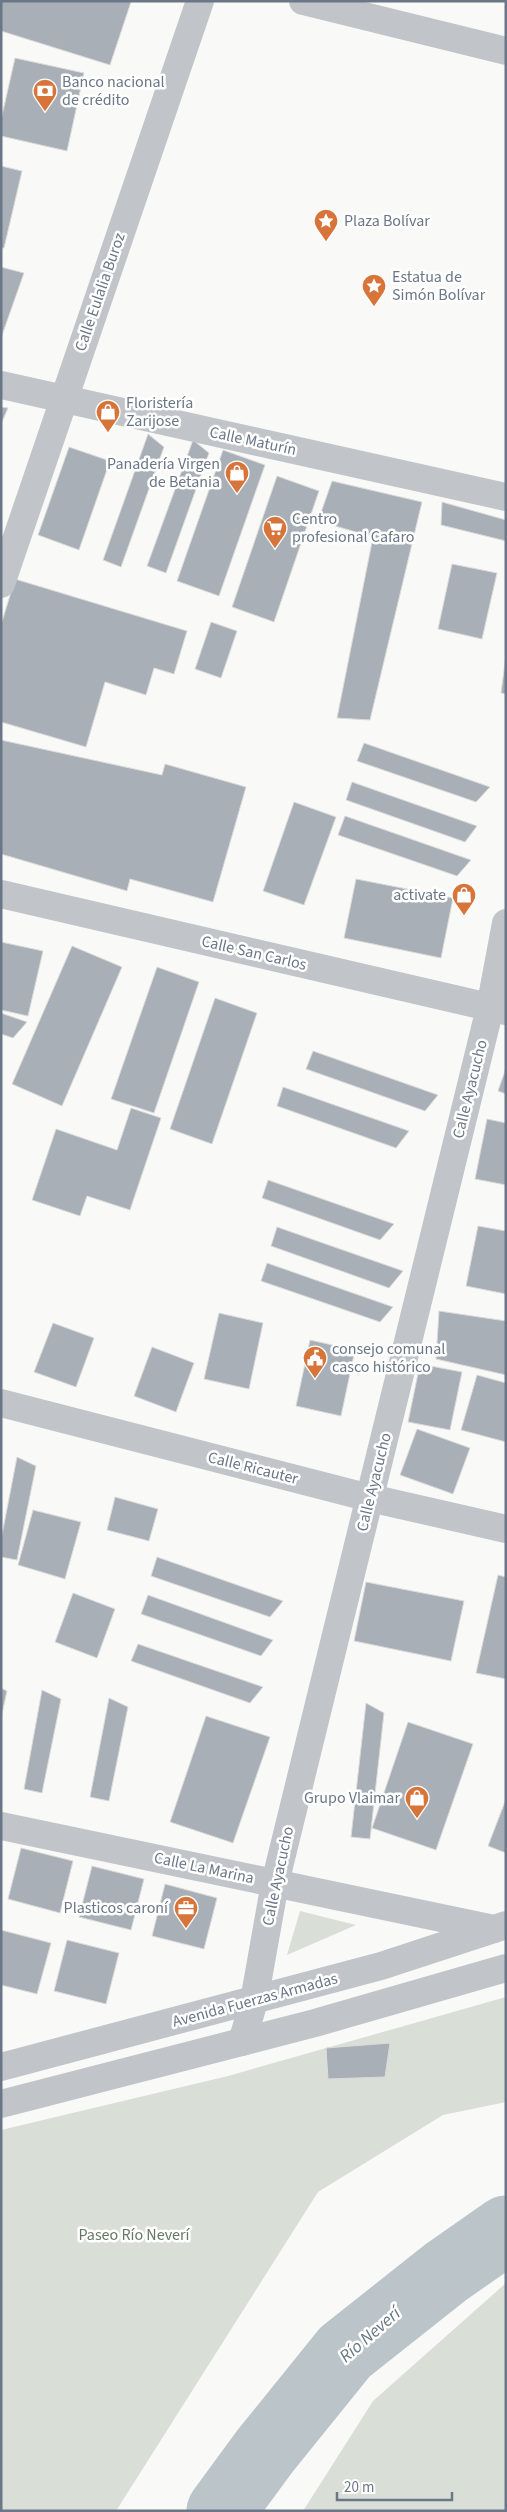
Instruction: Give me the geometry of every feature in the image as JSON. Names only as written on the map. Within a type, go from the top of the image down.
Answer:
[{"type":"street","name":"Calle Eulalia Buroz","points":[[1,584],[200,1]]},
{"type":"street","points":[[303,1],[506,51]]},
{"type":"street","name":"Calle Maturín","points":[[1,385],[506,496]]},
{"type":"street","name":"Calle San Carlos","points":[[1,894],[498,1010]]},
{"type":"street","name":"Calle Ayacucho","points":[[242,2042],[254,2001],[275,1883],[370,1498],[498,1010],[506,923]]},
{"type":"street","name":"Calle Ricauter","points":[[1,1403],[370,1498],[506,1529]]},
{"type":"street","name":"Calle La Marina","points":[[1,1826],[275,1883],[500,1927]]},
{"type":"street","name":"Avenida Fuerzas Armadas","points":[[1,2067],[381,1966],[500,1927]]},
{"type":"street","points":[[1,2104],[315,2024],[506,1968]]},
{"type":"green space","points":[[300,1911],[356,1925],[287,1955]]},
{"type":"green space","name":"Paseo Río Neverí","points":[[506,1997],[506,2102],[443,2115],[318,2192],[116,2511],[1,2511],[1,2130],[228,2076]]},
{"type":"green space","points":[[506,2283],[506,2511],[303,2511],[373,2401]]},
{"type":"building","points":[[1,1],[131,2],[110,65],[1,31]]},
{"type":"building","points":[[15,58],[84,73],[67,151],[1,136],[1,120]]},
{"type":"building","points":[[1,166],[22,171],[4,248],[1,248]]},
{"type":"building","points":[[1,267],[24,273],[1,338]]},
{"type":"building","points":[[1,407],[8,408],[1,424]]},
{"type":"building","points":[[148,434],[164,447],[121,567],[103,560]]},
{"type":"building","points":[[193,440],[209,453],[166,573],[147,566]]},
{"type":"building","points":[[69,447],[110,461],[79,550],[38,535]]},
{"type":"building","points":[[223,450],[265,465],[219,596],[177,581]]},
{"type":"building","name":"Centro profesional Cafaro","points":[[277,476],[319,491],[274,622],[232,607]]},
{"type":"building","points":[[332,481],[422,502],[370,720],[337,718],[373,537],[318,521]]},
{"type":"building","points":[[442,502],[506,520],[506,541],[441,525]]},
{"type":"building","points":[[452,564],[497,573],[482,639],[438,629]]},
{"type":"building","points":[[15,579],[187,631],[174,674],[154,668],[146,695],[105,682],[86,747],[1,722],[1,625]]},
{"type":"building","points":[[211,622],[237,631],[221,678],[195,669]]},
{"type":"building","points":[[506,655],[506,694],[501,693]]},
{"type":"building","points":[[1,740],[162,775],[165,764],[246,787],[213,902],[130,879],[127,891],[1,854]]},
{"type":"building","points":[[364,743],[490,787],[476,802],[357,761]]},
{"type":"building","points":[[352,782],[477,826],[465,842],[346,800]]},
{"type":"building","points":[[294,802],[336,817],[304,905],[263,891]]},
{"type":"building","points":[[345,816],[471,860],[457,876],[338,835]]},
{"type":"building","points":[[356,879],[453,898],[441,958],[344,938]]},
{"type":"building","points":[[1,942],[43,951],[28,1016],[1,1010]]},
{"type":"building","points":[[72,946],[122,967],[62,1106],[12,1084]]},
{"type":"building","points":[[157,967],[199,982],[154,1113],[111,1099]]},
{"type":"building","points":[[215,998],[257,1013],[212,1144],[170,1129]]},
{"type":"building","points":[[1,1013],[27,1022],[13,1038],[1,1034]]},
{"type":"building","points":[[313,1051],[438,1095],[425,1111],[306,1069]]},
{"type":"building","points":[[506,1068],[506,1094],[498,1091]]},
{"type":"building","points":[[283,1087],[409,1131],[396,1148],[277,1106]]},
{"type":"building","points":[[131,1108],[161,1118],[130,1210],[87,1196],[80,1216],[32,1200],[56,1129],[117,1150]]},
{"type":"building","points":[[487,1119],[506,1123],[506,1185],[475,1179]]},
{"type":"building","points":[[268,1180],[394,1224],[380,1240],[262,1198]]},
{"type":"building","points":[[478,1226],[506,1231],[506,1294],[466,1286]]},
{"type":"building","points":[[277,1227],[403,1271],[389,1288],[271,1246]]},
{"type":"building","points":[[267,1263],[393,1307],[380,1322],[261,1281]]},
{"type":"building","points":[[439,1311],[506,1321],[506,1375],[436,1359]]},
{"type":"building","points":[[219,1313],[263,1323],[249,1389],[204,1379]]},
{"type":"building","points":[[53,1323],[94,1338],[76,1387],[34,1372]]},
{"type":"building","points":[[310,1340],[355,1350],[341,1416],[296,1406]]},
{"type":"building","points":[[152,1347],[194,1363],[176,1412],[134,1396]]},
{"type":"building","points":[[420,1364],[462,1372],[450,1430],[408,1422]]},
{"type":"building","points":[[477,1375],[506,1383],[506,1442],[461,1430]]},
{"type":"building","points":[[417,1429],[470,1448],[453,1494],[400,1475]]},
{"type":"building","points":[[17,1457],[36,1466],[17,1560],[1,1557],[1,1540]]},
{"type":"building","points":[[115,1497],[158,1509],[149,1541],[107,1530]]},
{"type":"building","points":[[33,1510],[81,1522],[65,1579],[18,1565]]},
{"type":"building","points":[[157,1557],[283,1601],[270,1617],[151,1576]]},
{"type":"building","points":[[498,1575],[506,1577],[506,1679],[476,1673]]},
{"type":"building","points":[[366,1582],[464,1601],[451,1661],[354,1641]]},
{"type":"building","points":[[73,1593],[115,1609],[97,1658],[55,1642]]},
{"type":"building","points":[[148,1595],[273,1640],[261,1656],[141,1614]]},
{"type":"building","points":[[138,1644],[263,1687],[250,1703],[131,1661]]},
{"type":"building","points":[[1,1688],[7,1691],[1,1718]]},
{"type":"building","points":[[42,1690],[61,1699],[42,1793],[24,1789]]},
{"type":"building","points":[[109,1698],[128,1707],[109,1801],[90,1797]]},
{"type":"building","points":[[366,1703],[384,1713],[370,1839],[351,1837]]},
{"type":"building","points":[[206,1716],[270,1737],[233,1843],[170,1822]]},
{"type":"building","points":[[408,1722],[473,1744],[436,1850],[372,1828]]},
{"type":"building","points":[[506,1799],[506,1853],[488,1846]]},
{"type":"building","points":[[21,1848],[73,1861],[60,1913],[8,1899]]},
{"type":"building","points":[[92,1866],[144,1879],[131,1930],[79,1917]]},
{"type":"building","points":[[165,1884],[217,1898],[204,1949],[152,1936]]},
{"type":"building","points":[[1,1930],[51,1943],[37,1994],[1,1985]]},
{"type":"building","points":[[67,1940],[119,1953],[106,2004],[54,1991]]},
{"type":"building","points":[[390,2043],[385,2077],[328,2079],[326,2048]]},
{"type":"waterway","name":"Río Neverí","points":[[221,2511],[265,2451],[345,2352],[446,2272],[506,2230]]},
{"type":"place","name":"Banco nacional de crédito","points":[[45,112]]},
{"type":"place","name":"Plaza Bolívar","points":[[326,242]]},
{"type":"place","name":"Estatua de Simón Bolívar","points":[[374,307]]},
{"type":"place","name":"Floristería Zarijose","points":[[108,433]]},
{"type":"place","name":"Panadería Virgen de Betania","points":[[237,494]]},
{"type":"place","name":"Centro profesional Cafaro","points":[[275,549]]},
{"type":"place","name":"activate","points":[[464,916]]},
{"type":"place","name":"consejo comunal casco histórico","points":[[315,1379]]},
{"type":"place","name":"Grupo Vlaimar","points":[[417,1819]]},
{"type":"place","name":"Plasticos caroní","points":[[186,1929]]}]
